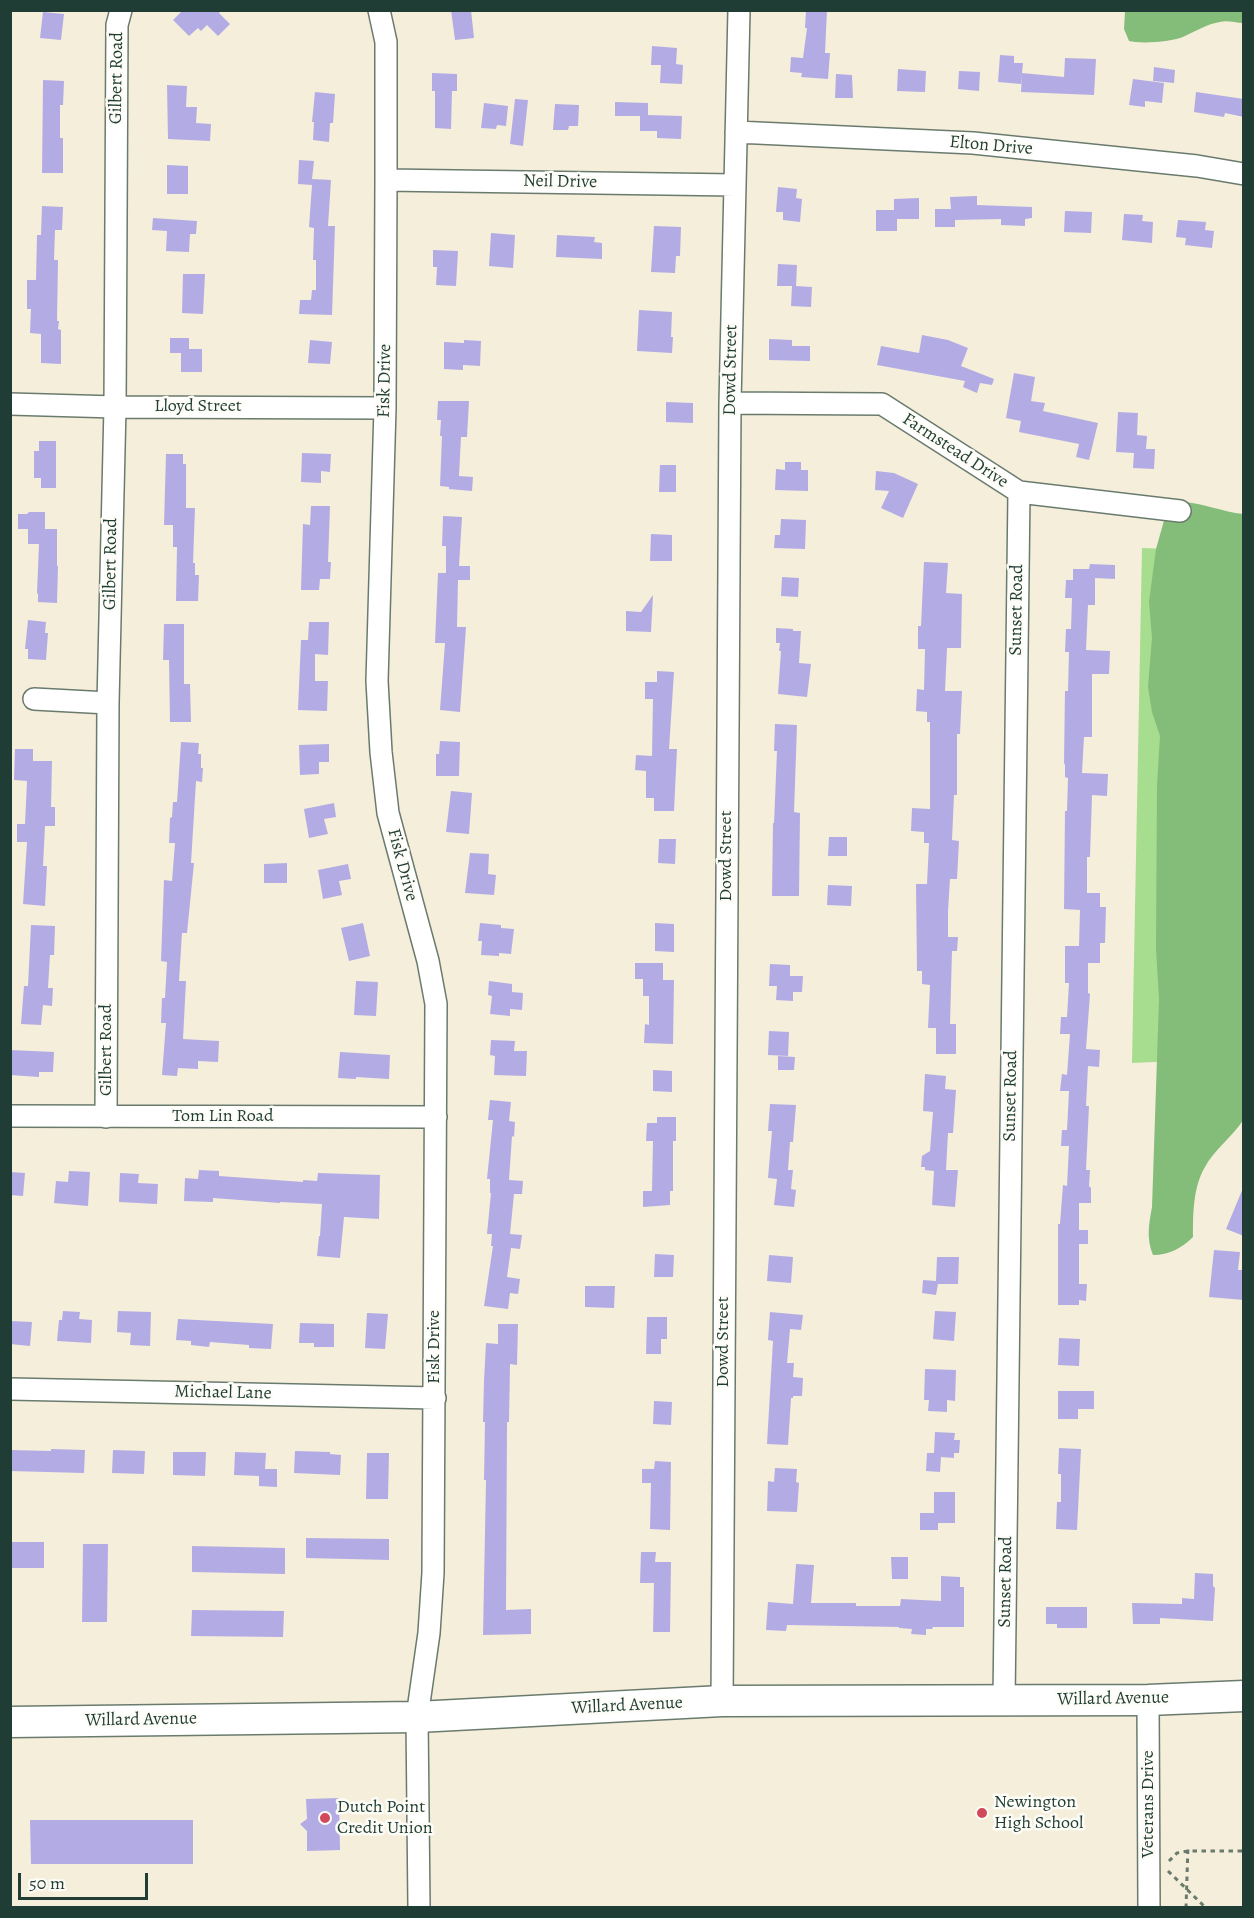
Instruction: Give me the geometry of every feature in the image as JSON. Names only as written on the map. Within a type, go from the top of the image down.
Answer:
[{"type":"main road","name":"Willard Avenue","points":[[10,1722],[417,1717],[722,1701],[1149,1701],[1244,1696]]},
{"type":"street","name":"Gilbert Road","points":[[106,1117],[108,703],[115,407],[117,25],[121,10]]},
{"type":"street","name":"Fisk Drive","points":[[379,10],[386,42],[385,408],[377,681],[381,752],[388,813],[428,961],[436,1004],[433,1573],[429,1633],[417,1717],[419,1908]]},
{"type":"street","name":"Dowd Street","points":[[722,1701],[730,403],[739,10]]},
{"type":"street","name":"Elton Drive","points":[[736,132],[973,143],[1197,166],[1244,174]]},
{"type":"street","name":"Neil Drive","points":[[386,180],[735,185]]},
{"type":"street","name":"Farmstead Drive","points":[[730,403],[882,404],[1019,492],[1180,511]]},
{"type":"street","name":"Lloyd Street","points":[[10,404],[115,407],[385,408]]},
{"type":"street","name":"Sunset Road","points":[[1004,1700],[1019,492]]},
{"type":"street","points":[[34,699],[108,703]]},
{"type":"street","name":"Tom Lin Road","points":[[10,1116],[436,1117]]},
{"type":"street","name":"Michael Lane","points":[[10,1389],[435,1398]]},
{"type":"street","name":"Veterans Drive","points":[[1149,1701],[1149,1908]]},
{"type":"path","points":[[1186,1908],[1188,1845]]},
{"type":"path","points":[[1206,1908],[1163,1866],[1177,1853],[1244,1851]]},
{"type":"green space","points":[[1125,11],[1243,11],[1243,23],[1223,21],[1173,40],[1134,42],[1129,41],[1124,29]]},
{"type":"green space","points":[[1183,502],[1243,514],[1244,1119],[1213,1155],[1201,1175],[1194,1201],[1193,1237],[1175,1250],[1153,1255],[1149,1243],[1149,1231],[1152,1207],[1159,999],[1156,948],[1157,785],[1160,736],[1152,712],[1148,687],[1152,638],[1149,602],[1156,549],[1165,517]]},
{"type":"green space","points":[[1142,548],[1243,552],[1243,1058],[1132,1063]]},
{"type":"building","points":[[183,10],[221,10],[219,13],[230,24],[218,36],[207,25],[201,31],[198,28],[189,36],[173,20]]},
{"type":"building","points":[[451,10],[471,10],[474,38],[455,40]]},
{"type":"building","points":[[806,10],[827,10],[825,53],[830,53],[828,79],[801,77],[802,73],[790,72],[791,57],[803,58],[807,28],[805,28]]},
{"type":"building","points":[[43,12],[64,14],[61,40],[40,38]]},
{"type":"building","points":[[652,46],[677,48],[676,64],[683,65],[682,84],[660,83],[661,65],[651,65]]},
{"type":"building","points":[[1000,55],[1014,56],[1014,63],[1023,63],[1021,84],[998,82]]},
{"type":"building","points":[[1065,58],[1096,59],[1094,95],[1021,92],[1022,73],[1064,77]]},
{"type":"building","points":[[1154,67],[1175,70],[1174,83],[1153,81]]},
{"type":"building","points":[[898,69],[926,71],[925,92],[897,91]]},
{"type":"building","points":[[959,71],[980,72],[979,91],[958,89]]},
{"type":"building","points":[[432,73],[457,74],[457,91],[452,91],[451,129],[435,128],[435,91],[432,91]]},
{"type":"building","points":[[836,74],[852,75],[853,98],[835,98]]},
{"type":"building","points":[[1133,79],[1164,83],[1162,103],[1145,101],[1145,107],[1129,105]]},
{"type":"building","points":[[43,80],[64,81],[63,105],[60,105],[63,173],[42,173]]},
{"type":"building","points":[[167,85],[187,86],[186,107],[197,107],[196,123],[211,124],[210,141],[168,139]]},
{"type":"building","points":[[315,92],[335,94],[329,142],[313,140]]},
{"type":"building","points":[[1196,92],[1244,99],[1244,117],[1225,113],[1224,117],[1194,112]]},
{"type":"building","points":[[515,99],[528,100],[523,146],[510,144]]},
{"type":"building","points":[[615,102],[648,103],[648,115],[682,116],[681,139],[657,138],[657,131],[640,131],[640,116],[615,116]]},
{"type":"building","points":[[484,103],[508,106],[506,126],[497,125],[496,129],[481,128]]},
{"type":"building","points":[[555,104],[579,105],[578,126],[569,126],[568,130],[553,130]]},
{"type":"building","points":[[299,160],[314,161],[312,179],[331,180],[328,226],[335,226],[332,315],[299,314],[300,300],[311,300],[312,290],[316,290],[316,260],[313,260],[314,228],[309,227],[312,185],[298,184]]},
{"type":"building","points":[[167,165],[188,166],[188,194],[167,194]]},
{"type":"building","points":[[778,187],[797,189],[796,198],[802,199],[800,222],[783,220],[783,212],[776,212]]},
{"type":"building","points":[[977,196],[977,205],[1032,207],[1032,218],[1025,219],[1025,226],[1001,225],[1001,219],[955,220],[955,227],[935,227],[935,209],[951,209],[950,197]]},
{"type":"building","points":[[919,198],[919,219],[897,219],[897,231],[876,231],[876,210],[894,210],[894,199]]},
{"type":"building","points":[[42,206],[63,207],[62,230],[55,230],[54,260],[58,260],[57,321],[59,321],[58,329],[61,330],[61,364],[41,363],[41,334],[30,333],[31,309],[27,309],[27,280],[36,280],[37,235],[41,235]]},
{"type":"building","points":[[1065,211],[1092,212],[1091,233],[1064,232]]},
{"type":"building","points":[[1124,214],[1143,215],[1142,221],[1153,222],[1152,243],[1122,240]]},
{"type":"building","points":[[153,218],[197,221],[196,234],[190,234],[189,252],[166,251],[167,231],[152,230]]},
{"type":"building","points":[[1178,220],[1206,222],[1205,230],[1214,231],[1212,248],[1185,245],[1186,238],[1176,237]]},
{"type":"building","points":[[654,226],[681,227],[680,256],[676,256],[675,273],[651,272]]},
{"type":"building","points":[[491,233],[515,235],[513,268],[489,266]]},
{"type":"building","points":[[557,235],[595,237],[594,242],[602,243],[602,259],[556,257]]},
{"type":"building","points":[[433,250],[458,251],[456,286],[436,285],[437,267],[433,267]]},
{"type":"building","points":[[778,264],[797,265],[796,286],[812,287],[811,307],[791,306],[792,286],[777,286]]},
{"type":"building","points":[[183,274],[205,274],[203,314],[182,313]]},
{"type":"building","points":[[639,310],[672,312],[672,353],[637,351]]},
{"type":"building","points":[[922,335],[948,340],[968,348],[961,366],[994,379],[992,385],[980,383],[977,393],[963,387],[965,381],[877,365],[881,346],[919,353]]},
{"type":"building","points":[[170,338],[189,338],[189,349],[202,349],[202,372],[181,372],[181,353],[170,353]]},
{"type":"building","points":[[769,339],[792,340],[792,346],[810,346],[810,361],[769,360]]},
{"type":"building","points":[[310,340],[332,342],[330,364],[308,363]]},
{"type":"building","points":[[464,340],[481,341],[480,366],[463,365],[463,370],[444,369],[444,342],[464,343]]},
{"type":"building","points":[[1014,373],[1035,377],[1031,401],[1045,403],[1043,411],[1098,423],[1089,460],[1076,457],[1079,444],[1019,432],[1021,421],[1006,418]]},
{"type":"building","points":[[438,401],[469,401],[467,437],[461,437],[459,476],[473,477],[472,491],[440,486],[442,436],[440,436],[441,420],[437,420]]},
{"type":"building","points":[[666,402],[693,403],[693,423],[666,422]]},
{"type":"building","points":[[1118,412],[1138,413],[1137,435],[1147,436],[1146,449],[1155,449],[1154,469],[1133,468],[1134,453],[1116,452]]},
{"type":"building","points":[[39,441],[56,441],[56,488],[41,488],[41,478],[34,478],[34,451],[39,451]]},
{"type":"building","points":[[302,453],[331,454],[330,472],[321,471],[321,483],[301,482]]},
{"type":"building","points":[[166,454],[183,454],[183,464],[186,464],[186,508],[195,508],[193,563],[195,563],[195,575],[199,575],[198,601],[176,601],[177,547],[173,547],[173,525],[164,525]]},
{"type":"building","points":[[785,462],[801,462],[801,470],[808,470],[808,491],[775,490],[776,469],[785,470]]},
{"type":"building","points":[[660,465],[676,465],[676,492],[659,492]]},
{"type":"building","points":[[876,471],[894,473],[918,484],[903,518],[881,508],[889,491],[875,490]]},
{"type":"building","points":[[311,506],[330,506],[328,562],[331,562],[330,579],[320,579],[319,590],[301,590],[303,524],[310,525]]},
{"type":"building","points":[[45,512],[45,529],[57,529],[57,603],[38,602],[39,544],[28,544],[28,529],[18,529],[18,514]]},
{"type":"building","points":[[443,516],[462,517],[459,566],[470,566],[470,580],[458,580],[457,627],[466,627],[460,712],[440,710],[445,643],[435,643],[438,573],[446,573],[446,546],[442,546]]},
{"type":"building","points":[[781,519],[806,520],[805,549],[774,548],[775,535],[780,535]]},
{"type":"building","points":[[651,534],[672,535],[672,561],[650,561]]},
{"type":"building","points":[[924,562],[948,563],[946,593],[962,594],[961,648],[947,648],[945,691],[962,691],[960,734],[957,734],[957,795],[954,795],[952,840],[959,841],[957,879],[950,879],[948,911],[948,937],[958,937],[957,951],[952,951],[950,1024],[956,1024],[956,1054],[936,1054],[936,1028],[928,1028],[930,985],[922,984],[922,971],[917,971],[916,884],[927,884],[929,843],[924,843],[924,832],[911,831],[912,808],[930,809],[930,722],[927,722],[927,712],[916,711],[917,689],[924,690],[925,649],[918,649],[918,626],[921,626]]},
{"type":"building","points":[[1090,564],[1115,565],[1115,579],[1095,578],[1095,605],[1088,605],[1086,650],[1110,651],[1109,674],[1092,674],[1092,737],[1084,737],[1082,773],[1108,774],[1107,796],[1092,795],[1090,857],[1087,857],[1087,893],[1100,893],[1100,907],[1106,907],[1105,943],[1100,943],[1100,963],[1088,963],[1088,993],[1090,994],[1086,1049],[1100,1050],[1099,1067],[1088,1066],[1086,1170],[1090,1170],[1091,1203],[1079,1203],[1079,1230],[1088,1230],[1088,1244],[1079,1244],[1079,1284],[1087,1284],[1086,1301],[1079,1300],[1079,1305],[1058,1305],[1058,1224],[1060,1224],[1063,1185],[1067,1186],[1069,1146],[1061,1146],[1062,1130],[1067,1130],[1069,1091],[1060,1091],[1062,1074],[1067,1075],[1070,1034],[1060,1034],[1061,1017],[1067,1017],[1069,983],[1065,983],[1065,946],[1079,946],[1080,910],[1064,909],[1065,811],[1067,811],[1068,778],[1065,777],[1064,763],[1065,691],[1068,691],[1069,652],[1065,652],[1066,629],[1071,629],[1072,598],[1065,598],[1066,580],[1073,580],[1073,569],[1089,569]]},
{"type":"building","points":[[782,577],[799,578],[798,597],[781,596]]},
{"type":"building","points":[[653,595],[651,632],[626,631],[626,611],[641,612]]},
{"type":"building","points":[[28,620],[46,622],[45,633],[48,633],[46,660],[28,659],[28,649],[25,649]]},
{"type":"building","points":[[309,622],[329,622],[328,655],[315,654],[315,681],[328,681],[327,711],[298,710],[301,640],[308,640]]},
{"type":"building","points":[[164,624],[184,624],[184,684],[190,684],[191,722],[170,722],[169,660],[163,660]]},
{"type":"building","points":[[776,628],[801,631],[799,663],[811,664],[807,697],[778,694],[781,651],[779,651],[780,643],[776,643]]},
{"type":"building","points":[[657,671],[674,672],[669,749],[677,749],[674,811],[654,811],[654,798],[646,798],[646,771],[635,770],[636,755],[652,756],[653,699],[645,699],[645,682],[657,682]]},
{"type":"building","points":[[775,724],[797,725],[794,812],[800,813],[799,896],[772,896],[777,751],[774,751]]},
{"type":"building","points":[[440,741],[460,742],[459,776],[436,776],[436,754],[439,754]]},
{"type":"building","points":[[181,742],[199,743],[198,754],[201,754],[201,768],[203,768],[202,782],[196,781],[191,863],[194,863],[187,933],[182,933],[179,981],[186,981],[183,1039],[219,1041],[218,1062],[198,1061],[198,1069],[178,1068],[177,1076],[162,1075],[166,1023],[161,1023],[162,998],[165,998],[167,962],[161,961],[164,880],[172,881],[175,843],[169,843],[170,818],[173,802],[177,802]]},
{"type":"building","points":[[329,744],[329,762],[319,762],[319,774],[300,775],[299,745]]},
{"type":"building","points":[[15,749],[33,749],[33,761],[52,761],[51,807],[55,807],[55,826],[45,826],[43,866],[47,866],[45,906],[23,904],[27,842],[17,842],[17,824],[25,824],[27,781],[14,780]]},
{"type":"building","points":[[451,791],[472,793],[469,834],[446,832]]},
{"type":"building","points":[[334,803],[336,817],[324,819],[328,834],[309,838],[304,809]]},
{"type":"building","points":[[829,837],[847,837],[847,856],[828,856]]},
{"type":"building","points":[[659,839],[676,839],[675,864],[658,863]]},
{"type":"building","points":[[470,853],[489,854],[488,874],[496,875],[494,895],[465,893]]},
{"type":"building","points":[[287,863],[287,883],[264,883],[264,864]]},
{"type":"building","points":[[348,864],[351,879],[339,881],[342,895],[323,899],[318,870]]},
{"type":"building","points":[[828,885],[852,886],[851,906],[827,905]]},
{"type":"building","points":[[363,923],[370,956],[349,961],[341,928]]},
{"type":"building","points":[[480,923],[514,929],[511,954],[481,955],[482,941],[478,941]]},
{"type":"building","points":[[655,923],[674,924],[674,952],[655,951]]},
{"type":"building","points":[[31,925],[55,926],[54,955],[50,955],[48,988],[53,988],[52,1006],[43,1005],[41,1025],[21,1024],[24,986],[28,986]]},
{"type":"building","points":[[635,963],[663,963],[663,980],[674,980],[673,1044],[644,1043],[645,1024],[649,1025],[649,996],[643,996],[643,979],[635,979]]},
{"type":"building","points":[[770,964],[790,965],[790,976],[803,976],[802,992],[793,992],[793,1001],[776,1000],[777,986],[769,986]]},
{"type":"building","points":[[356,981],[378,982],[376,1016],[354,1015]]},
{"type":"building","points":[[489,981],[512,984],[512,992],[523,993],[522,1010],[510,1009],[510,1016],[490,1014],[492,996],[488,995]]},
{"type":"building","points":[[769,1031],[789,1032],[788,1056],[768,1055]]},
{"type":"building","points":[[491,1040],[515,1041],[514,1051],[527,1051],[526,1076],[494,1075],[495,1056],[490,1055]]},
{"type":"building","points":[[10,1050],[54,1052],[53,1072],[39,1072],[39,1077],[10,1075]]},
{"type":"building","points":[[340,1052],[390,1055],[389,1079],[338,1078]]},
{"type":"building","points":[[778,1056],[795,1057],[794,1070],[778,1070]]},
{"type":"building","points":[[653,1070],[672,1071],[672,1092],[653,1091]]},
{"type":"building","points":[[925,1074],[946,1076],[945,1089],[956,1090],[953,1133],[948,1133],[946,1170],[958,1170],[955,1207],[932,1205],[934,1171],[921,1167],[922,1156],[930,1151],[933,1112],[923,1111]]},
{"type":"building","points":[[490,1100],[511,1102],[509,1121],[515,1122],[509,1180],[523,1181],[522,1194],[514,1194],[510,1234],[522,1235],[520,1249],[511,1248],[507,1277],[520,1279],[518,1294],[510,1293],[508,1309],[484,1306],[493,1246],[491,1246],[492,1234],[487,1234],[491,1193],[490,1179],[487,1179],[493,1120],[488,1120]]},
{"type":"building","points":[[770,1104],[796,1105],[788,1170],[793,1170],[791,1189],[796,1190],[794,1207],[774,1205],[777,1179],[768,1178],[772,1131],[768,1131]]},
{"type":"building","points":[[657,1117],[676,1117],[676,1141],[673,1141],[673,1191],[670,1191],[670,1205],[643,1207],[643,1191],[652,1191],[653,1141],[646,1141],[647,1123],[657,1123]]},
{"type":"building","points":[[199,1170],[219,1171],[219,1176],[303,1182],[303,1180],[317,1181],[318,1173],[380,1175],[379,1219],[344,1217],[340,1258],[317,1256],[322,1204],[213,1198],[213,1202],[184,1201],[185,1178],[198,1179]]},
{"type":"building","points":[[69,1171],[90,1172],[88,1206],[54,1203],[56,1181],[68,1182]]},
{"type":"building","points":[[10,1172],[25,1173],[23,1196],[10,1195]]},
{"type":"building","points":[[120,1173],[139,1174],[138,1183],[158,1184],[157,1204],[119,1202]]},
{"type":"building","points":[[1244,1188],[1244,1236],[1226,1229]]},
{"type":"building","points":[[1214,1250],[1240,1252],[1238,1270],[1244,1270],[1244,1300],[1209,1297]]},
{"type":"building","points":[[655,1254],[674,1255],[673,1277],[654,1277]]},
{"type":"building","points":[[769,1255],[793,1257],[791,1283],[767,1281]]},
{"type":"building","points":[[937,1257],[959,1257],[958,1284],[938,1284],[936,1295],[922,1293],[923,1280],[936,1281]]},
{"type":"building","points":[[585,1286],[615,1286],[614,1308],[585,1307]]},
{"type":"building","points":[[63,1311],[80,1312],[79,1319],[92,1320],[91,1343],[57,1341],[59,1320],[62,1320]]},
{"type":"building","points":[[118,1311],[151,1312],[150,1346],[130,1345],[131,1333],[117,1332]]},
{"type":"building","points":[[935,1311],[956,1312],[954,1341],[933,1339]]},
{"type":"building","points":[[770,1312],[803,1315],[801,1330],[790,1329],[787,1363],[794,1363],[793,1377],[803,1378],[802,1396],[791,1398],[788,1445],[767,1444],[773,1341],[768,1340]]},
{"type":"building","points":[[367,1313],[388,1314],[385,1349],[365,1348]]},
{"type":"building","points":[[647,1317],[667,1317],[667,1339],[661,1339],[661,1354],[646,1354]]},
{"type":"building","points":[[178,1319],[273,1324],[271,1349],[210,1342],[209,1347],[191,1345],[191,1341],[176,1340]]},
{"type":"building","points":[[10,1321],[32,1322],[30,1346],[10,1344]]},
{"type":"building","points":[[300,1323],[334,1324],[334,1347],[314,1347],[314,1343],[299,1343]]},
{"type":"building","points":[[498,1324],[518,1324],[517,1365],[510,1364],[509,1422],[507,1422],[506,1610],[531,1609],[531,1634],[483,1635],[486,1480],[484,1480],[484,1381],[486,1343],[498,1344]]},
{"type":"building","points":[[1059,1338],[1080,1339],[1079,1366],[1058,1365]]},
{"type":"building","points":[[925,1369],[956,1370],[955,1401],[947,1400],[947,1412],[928,1411],[929,1400],[924,1400]]},
{"type":"building","points":[[1058,1391],[1094,1391],[1094,1409],[1078,1409],[1078,1419],[1058,1419]]},
{"type":"building","points":[[654,1401],[672,1402],[671,1425],[653,1424]]},
{"type":"building","points":[[935,1432],[955,1433],[954,1440],[960,1440],[959,1453],[954,1453],[954,1458],[941,1457],[940,1472],[926,1471],[927,1453],[934,1453]]},
{"type":"building","points":[[1059,1448],[1081,1449],[1077,1530],[1056,1529],[1057,1502],[1061,1502],[1061,1474],[1058,1474]]},
{"type":"building","points":[[51,1449],[85,1450],[84,1473],[10,1471],[10,1450],[51,1451]]},
{"type":"building","points":[[113,1450],[145,1451],[144,1474],[112,1473]]},
{"type":"building","points":[[295,1451],[330,1452],[330,1454],[341,1455],[340,1475],[294,1473]]},
{"type":"building","points":[[173,1452],[206,1452],[205,1476],[173,1475]]},
{"type":"building","points":[[235,1452],[266,1453],[265,1469],[277,1469],[277,1487],[259,1486],[259,1476],[234,1475]]},
{"type":"building","points":[[367,1453],[389,1453],[388,1499],[366,1499]]},
{"type":"building","points":[[655,1461],[671,1462],[670,1530],[650,1529],[651,1483],[642,1483],[642,1469],[654,1469]]},
{"type":"building","points":[[775,1468],[797,1469],[796,1482],[799,1483],[797,1512],[767,1511],[768,1481],[774,1482]]},
{"type":"building","points":[[934,1492],[955,1492],[955,1523],[938,1523],[938,1530],[920,1530],[920,1513],[934,1513]]},
{"type":"building","points":[[306,1538],[389,1539],[389,1560],[306,1558]]},
{"type":"building","points":[[10,1542],[44,1542],[44,1568],[10,1568]]},
{"type":"building","points":[[83,1544],[108,1544],[107,1622],[82,1622]]},
{"type":"building","points":[[192,1546],[285,1548],[285,1574],[192,1572]]},
{"type":"building","points":[[641,1552],[656,1552],[655,1562],[671,1562],[670,1632],[653,1632],[654,1583],[640,1583]]},
{"type":"building","points":[[891,1557],[908,1557],[908,1579],[892,1579]]},
{"type":"building","points":[[796,1564],[814,1565],[811,1603],[900,1606],[901,1599],[941,1601],[941,1576],[960,1577],[960,1587],[964,1587],[964,1627],[933,1627],[926,1629],[926,1635],[911,1634],[912,1629],[899,1627],[787,1625],[786,1631],[766,1630],[768,1602],[793,1604]]},
{"type":"building","points":[[1195,1573],[1213,1574],[1215,1588],[1213,1621],[1160,1618],[1160,1624],[1133,1624],[1132,1603],[1182,1604],[1182,1598],[1194,1599]]},
{"type":"building","points":[[1046,1607],[1087,1607],[1087,1628],[1057,1628],[1057,1624],[1046,1624]]},
{"type":"building","points":[[192,1610],[284,1611],[283,1637],[191,1636]]},
{"type":"building","points":[[339,1798],[340,1850],[307,1851],[307,1831],[300,1824],[307,1819],[306,1799]]},
{"type":"building","points":[[30,1820],[193,1820],[193,1864],[31,1864]]},
{"type":"place","name":"Newington High School","points":[[982,1813]]},
{"type":"place","name":"Dutch Point Credit Union","points":[[325,1818]]}]
